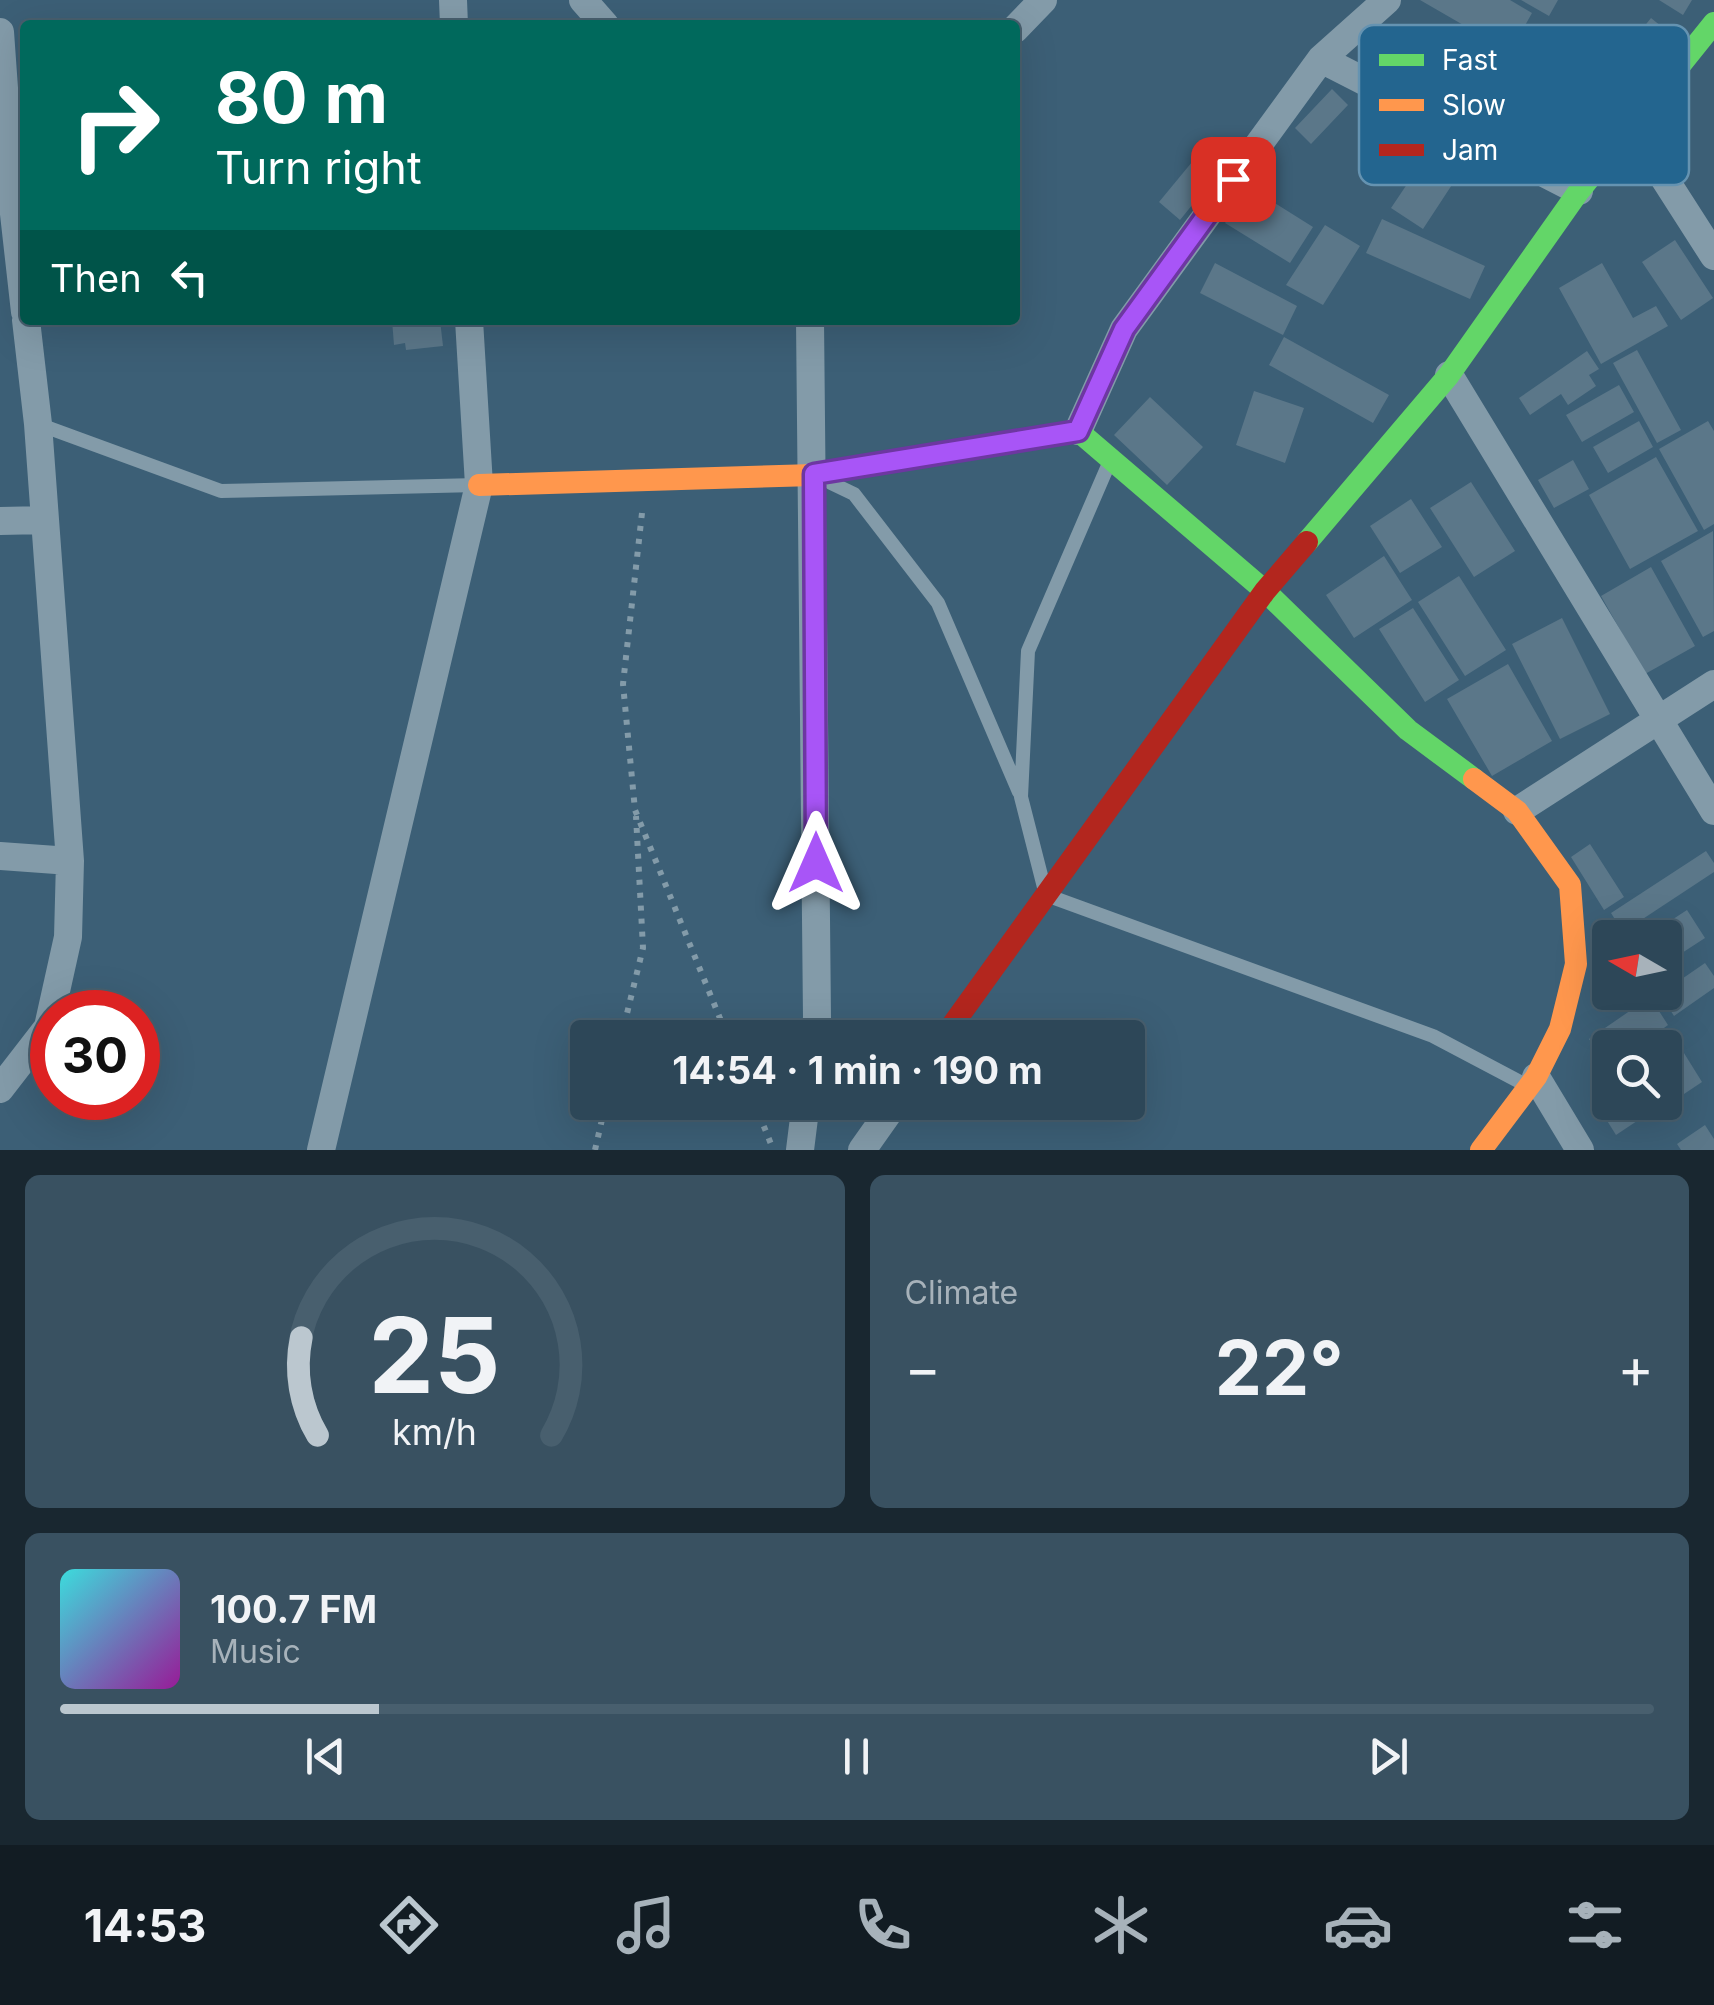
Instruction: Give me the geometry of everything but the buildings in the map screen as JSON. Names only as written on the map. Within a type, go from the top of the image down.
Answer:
[{"type":"street","points":[[583,0],[601,20]]},
{"type":"street","points":[[1020,24],[1043,0]]},
{"type":"street","points":[[1360,25],[1388,0]]},
{"type":"street","points":[[1689,55],[1714,23]]},
{"type":"street","points":[[1078,431],[1124,329],[1321,59],[1359,26]]},
{"type":"street","points":[[0,32],[6,188],[20,222]]},
{"type":"street","points":[[1321,59],[1359,78]]},
{"type":"street","points":[[1567,185],[1579,191]]},
{"type":"street","points":[[956,1020],[1265,591],[1448,375],[1584,185]]},
{"type":"street","points":[[1669,185],[1714,256]]},
{"type":"street","points":[[0,1089],[48,1027],[68,937],[70,861],[38,424],[27,325]]},
{"type":"street","points":[[322,1150],[479,485],[468,325]]},
{"type":"street","points":[[810,325],[815,1020]]},
{"type":"street","points":[[1448,375],[1714,812]]},
{"type":"street","points":[[1078,431],[1265,591],[1408,730],[1517,811],[1570,885],[1576,964],[1560,1029],[1532,1081],[1481,1150]]},
{"type":"street","points":[[479,485],[814,474],[1078,431]]},
{"type":"street","points":[[0,521],[44,520]]},
{"type":"street","points":[[1517,811],[1714,684]]},
{"type":"street","points":[[0,856],[70,861]]},
{"type":"street","points":[[1532,1081],[1580,1150]]},
{"type":"street","points":[[800,1150],[804,1120]]},
{"type":"street","points":[[862,1150],[883,1120]]},
{"type":"lane","points":[[38,424],[221,490],[479,485]]},
{"type":"lane","points":[[1021,797],[1028,651],[1110,459]]},
{"type":"lane","points":[[814,474],[854,494],[938,602],[1021,797],[1046,895],[1433,1036],[1532,1081]]},
{"type":"path","points":[[625,1020],[642,948],[636,810],[623,684],[645,480]]},
{"type":"path","points":[[636,810],[721,1020]]},
{"type":"path","points":[[594,1150],[602,1120]]},
{"type":"path","points":[[761,1120],[773,1150]]},
{"type":"traffic: fast","points":[[1689,54],[1714,23]]},
{"type":"traffic: fast","points":[[1307,542],[1449,375],[1584,185]]},
{"type":"traffic: fast","points":[[859,467],[1078,431],[1265,591],[1408,730],[1474,779]]},
{"type":"traffic: slow","points":[[479,485],[814,475],[859,467]]},
{"type":"traffic: slow","points":[[1474,779],[1517,811],[1570,885],[1576,964],[1560,1029],[1536,1077],[1481,1150]]},
{"type":"traffic: jam","points":[[956,1020],[1265,591],[1307,542]]},
{"type":"route","points":[[816,863],[814,474],[1078,431],[1124,329],[1233,179]]}]
